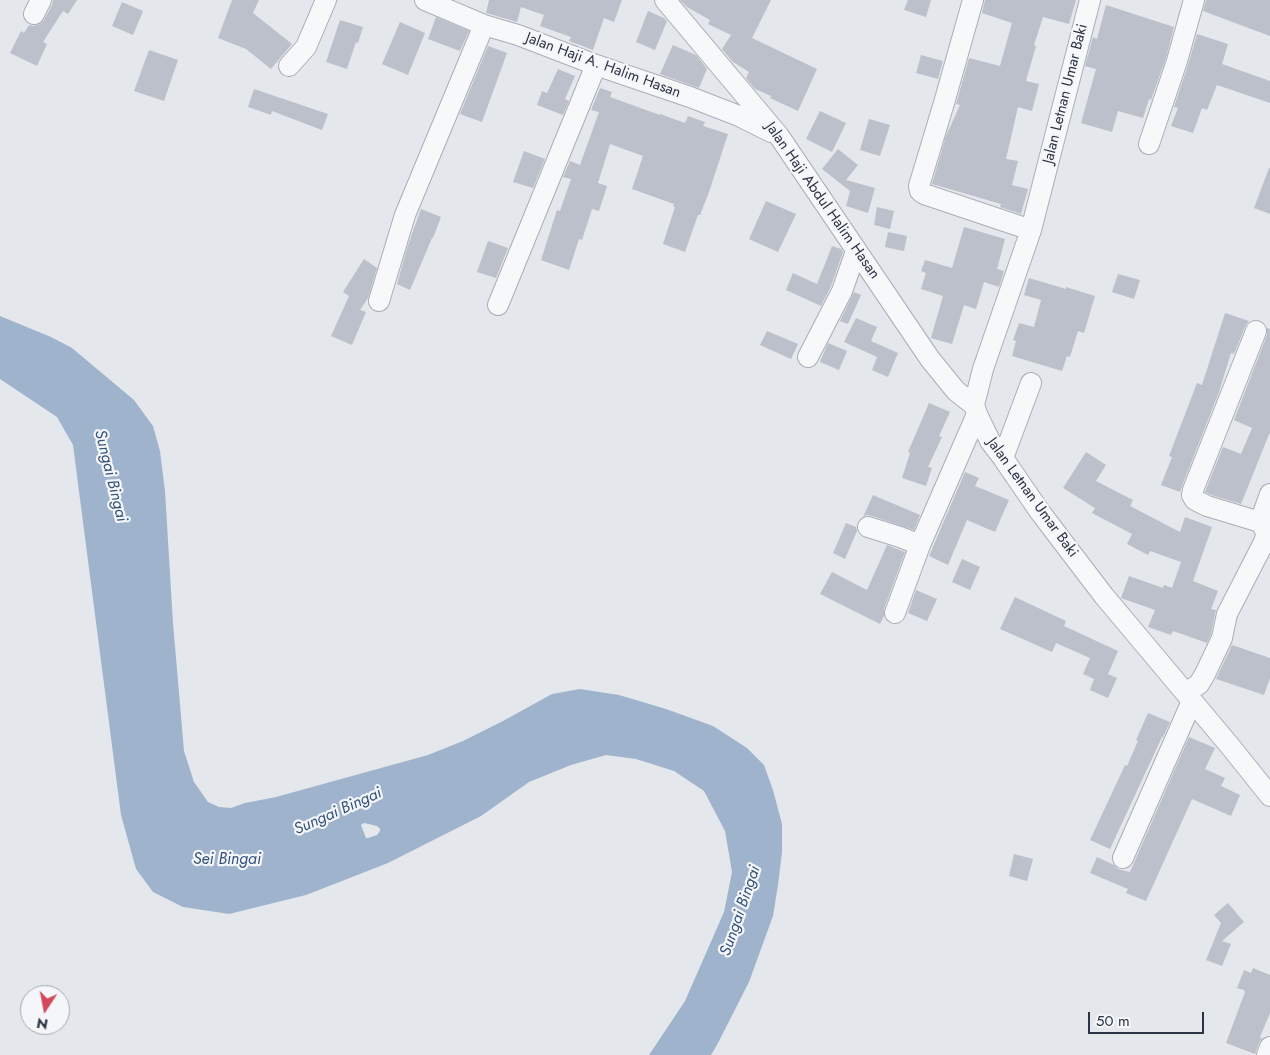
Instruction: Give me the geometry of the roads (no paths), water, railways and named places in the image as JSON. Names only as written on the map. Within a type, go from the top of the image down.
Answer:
[{"type":"street","points":[[289,66],[306,47],[326,0]]},
{"type":"street","name":"Jalan Haji A. Halim Hasan","points":[[425,0],[484,25],[518,35],[596,65],[722,109],[779,136]]},
{"type":"street","name":"Jalan Haji Abdul Halim Hasan","points":[[665,0],[779,136],[930,359],[956,391],[975,410]]},
{"type":"street","points":[[973,0],[919,186],[920,191],[924,194],[1031,230]]},
{"type":"street","name":"Jalan Letnan Umar Baki","points":[[1090,0],[1031,230],[983,369],[975,410],[990,442],[1104,596],[1270,796]]},
{"type":"street","points":[[1149,144],[1177,62],[1194,0]]},
{"type":"street","points":[[380,301],[405,215],[484,25]]},
{"type":"street","points":[[498,305],[596,65]]},
{"type":"street","points":[[808,357],[842,291],[856,250]]},
{"type":"street","points":[[1123,858],[1189,697],[1205,674],[1222,638],[1227,614],[1266,536],[1260,522],[1207,506],[1195,500],[1192,495],[1256,332]]},
{"type":"street","points":[[1003,458],[1031,383]]},
{"type":"street","points":[[895,614],[920,545],[975,410]]},
{"type":"street","points":[[1260,522],[1270,494]]},
{"type":"street","points":[[868,527],[920,545]]},
{"type":"street","points":[[1267,1055],[1270,1047]]},
{"type":"water","name":"Sei Bingai","points":[[0,316],[51,337],[72,348],[134,400],[153,426],[160,451],[165,491],[173,623],[184,751],[194,782],[208,802],[219,807],[231,808],[428,755],[463,741],[552,694],[580,689],[619,695],[666,709],[713,726],[747,748],[764,765],[773,790],[782,824],[782,852],[773,916],[749,982],[711,1055],[649,1055],[685,1001],[724,912],[732,872],[725,831],[704,791],[674,771],[636,759],[606,755],[571,765],[529,782],[481,816],[388,863],[306,895],[229,914],[183,907],[153,892],[136,869],[121,815],[73,445],[57,417],[0,379]],"holes":[[[364,823],[377,826],[380,829],[377,835],[366,838],[361,825]]]},
{"type":"water label","name":"Sungai Bingai","points":[[110,476]]},
{"type":"water label","name":"Sungai Bingai","points":[[338,812]]},
{"type":"water label","name":"Sungai Bingai","points":[[741,911]]}]
